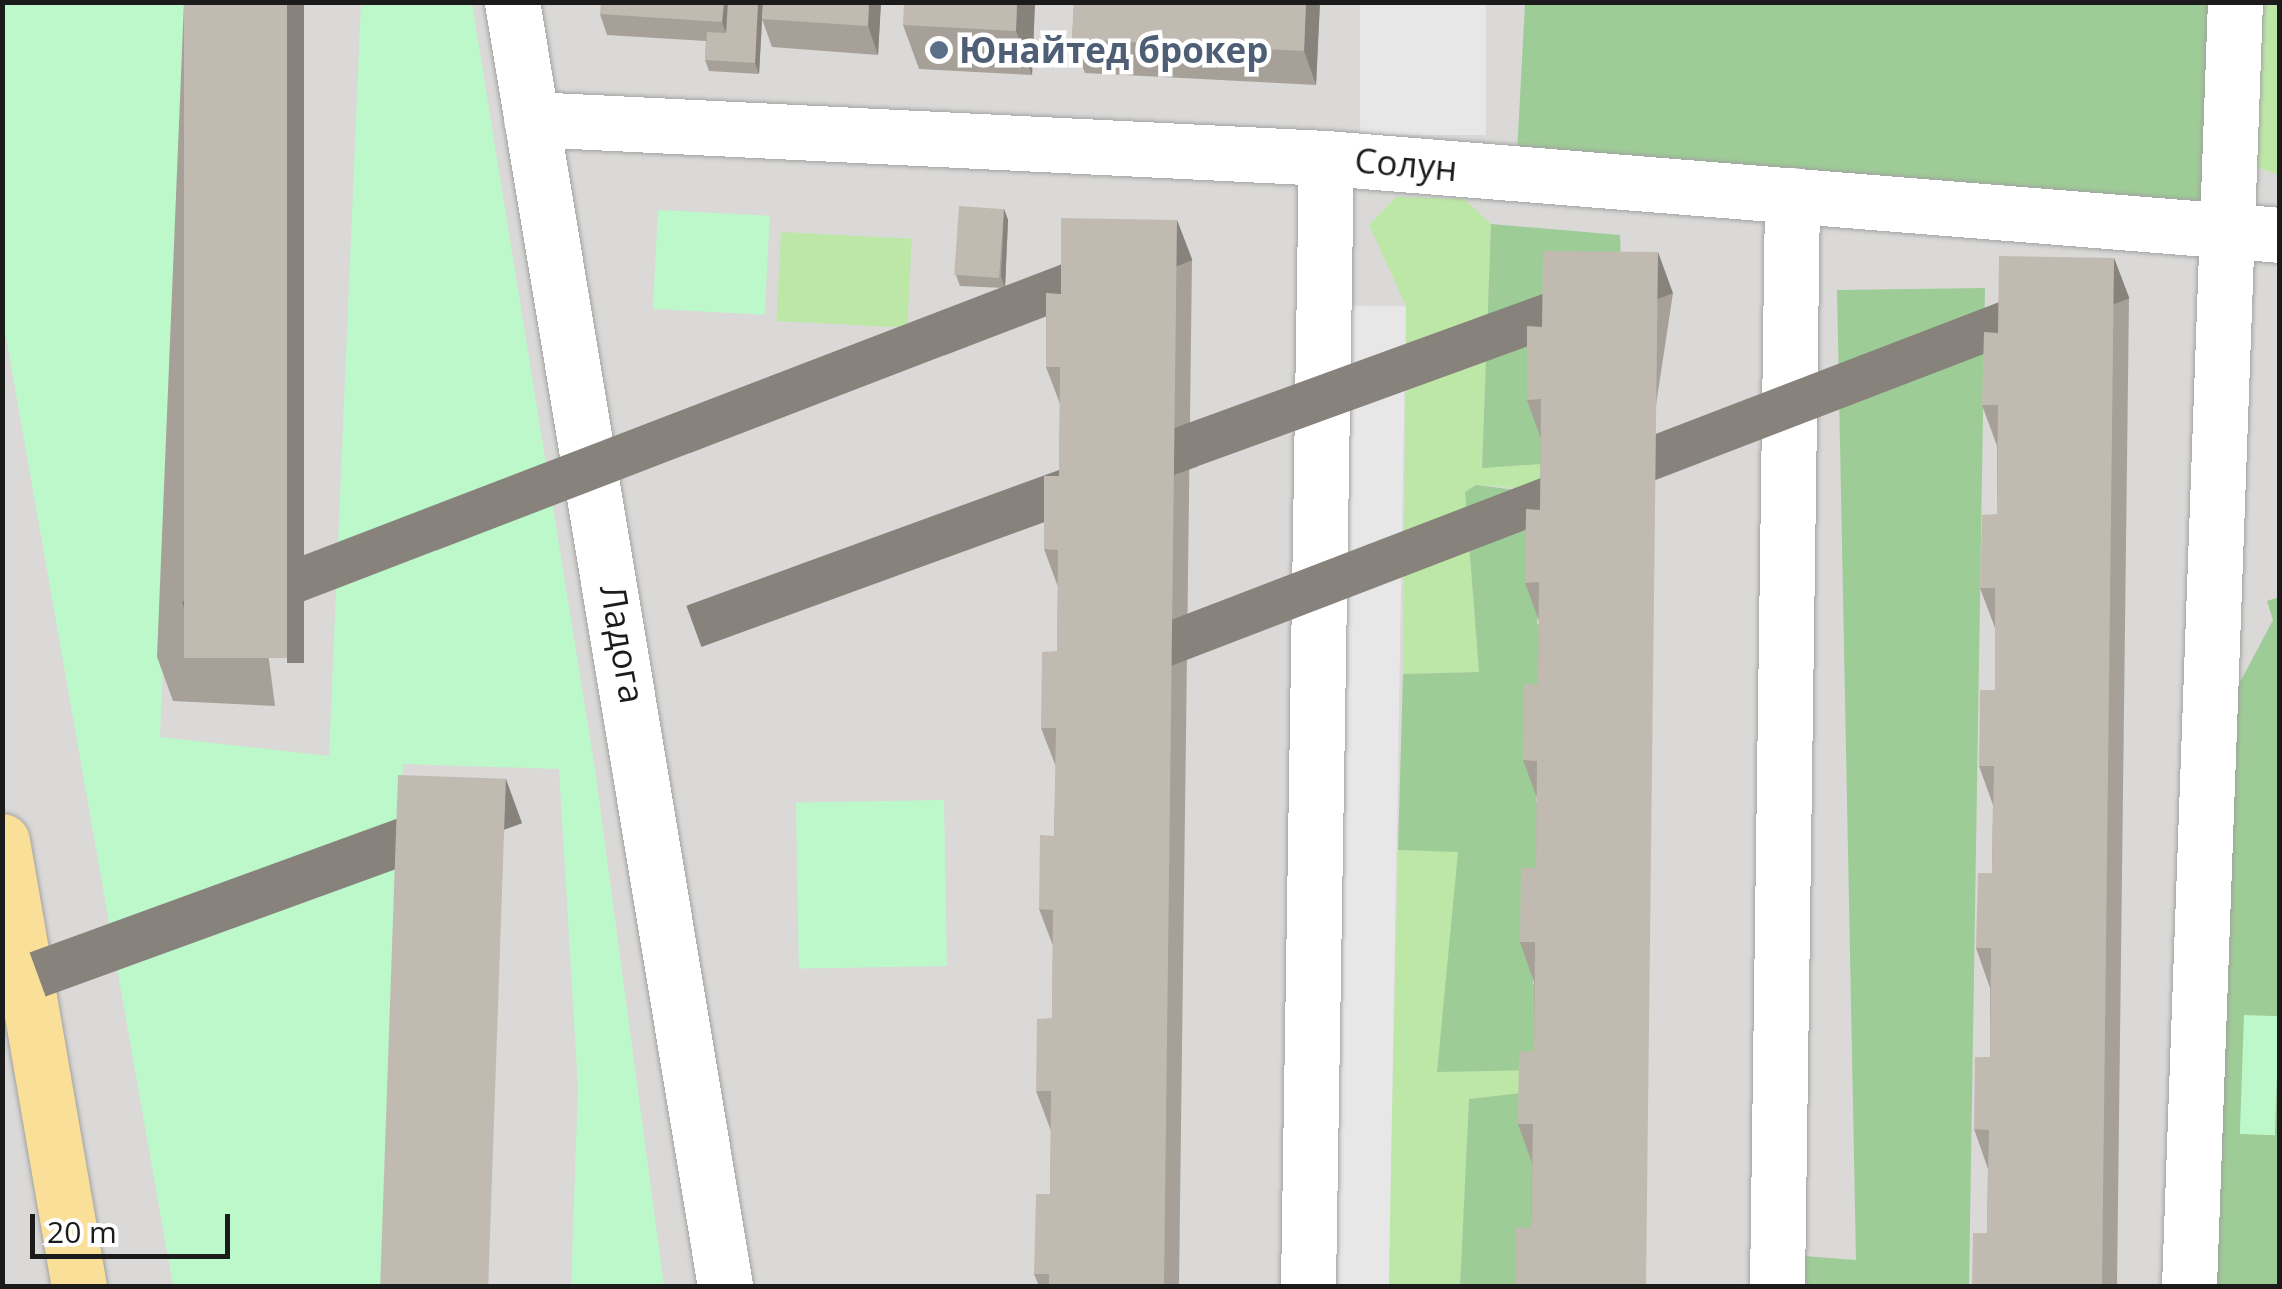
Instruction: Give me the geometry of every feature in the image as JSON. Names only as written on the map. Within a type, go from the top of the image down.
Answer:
[{"type":"main road","points":[[2,841],[79,1286]]},
{"type":"street","name":"Ладога","points":[[512,2],[725,1286]]},
{"type":"street","points":[[2189,1286],[2256,233],[2235,2]]},
{"type":"street","name":"Солун","points":[[530,118],[1326,158],[2256,233]]},
{"type":"street","points":[[1308,1286],[1326,158]]},
{"type":"street","points":[[1778,1286],[1792,195]]},
{"type":"shaded area","points":[[2,3],[2279,3],[2279,1286],[2,1286]]},
{"type":"shaded area","points":[[1360,3],[1486,3],[1486,135],[1360,135]]},
{"type":"shaded area","points":[[1323,305],[1406,306],[1389,1286],[1306,1286]]},
{"type":"green space","points":[[2,3],[190,3],[160,737],[329,756],[361,3],[472,3],[595,769],[664,1286],[571,1286],[578,1088],[559,769],[403,764],[386,1286],[173,1286],[3,320]]},
{"type":"green space","points":[[1525,3],[2215,3],[2208,212],[1517,154]]},
{"type":"green space","points":[[2244,3],[2279,3],[2279,175],[2248,164]]},
{"type":"green space","points":[[1396,197],[1464,199],[1491,224],[1482,467],[1541,464],[1553,491],[1477,485],[1465,492],[1479,672],[1403,674],[1406,306],[1369,225]]},
{"type":"green space","points":[[658,210],[770,216],[765,315],[653,309]]},
{"type":"green space","points":[[1491,224],[1620,235],[1622,289],[1542,464],[1482,468]]},
{"type":"green space","points":[[781,232],[912,239],[907,328],[776,321]]},
{"type":"green space","points":[[1985,288],[1969,1286],[1790,1286],[1790,1255],[1856,1260],[1837,290]]},
{"type":"green space","points":[[1476,485],[1539,493],[1545,529],[1537,624],[1552,624],[1536,802],[1550,803],[1533,984],[1547,985],[1532,1070],[1437,1072],[1458,852],[1398,850],[1403,674],[1479,672],[1465,492]]},
{"type":"green space","points":[[2279,597],[2279,1286],[2191,1286],[2230,701],[2273,620],[2267,601]]},
{"type":"green space","points":[[944,800],[947,966],[799,969],[796,803]]},
{"type":"green space","points":[[1398,850],[1459,851],[1437,1071],[1532,1070],[1531,1092],[1469,1099],[1460,1286],[1388,1286]]},
{"type":"green space","points":[[2244,1015],[2279,1016],[2275,1135],[2240,1134]]},
{"type":"green space","points":[[1531,1092],[1537,1172],[1528,1286],[1460,1286],[1469,1099]]},
{"type":"building","points":[[184,2],[287,2],[287,658],[184,658]]},
{"type":"building","points":[[601,2],[724,2],[722,22],[600,14]]},
{"type":"building","points":[[728,2],[758,2],[755,63],[705,60],[707,32],[726,33]]},
{"type":"building","points":[[763,2],[869,2],[868,26],[762,19]]},
{"type":"building","points":[[904,2],[1017,2],[1016,31],[903,25]]},
{"type":"building","points":[[1074,2],[1306,2],[1304,51],[1072,39]]},
{"type":"building","points":[[959,206],[1004,209],[999,278],[954,275]]},
{"type":"building","points":[[1061,218],[1177,220],[1164,1286],[1049,1286],[1049,1274],[1034,1274],[1036,1194],[1050,1194],[1051,1091],[1036,1091],[1037,1019],[1052,1018],[1053,910],[1039,909],[1040,835],[1054,836],[1056,728],[1041,728],[1042,652],[1057,651],[1058,550],[1044,549],[1044,476],[1059,476],[1060,367],[1046,367],[1046,293],[1061,294]]},
{"type":"building","points":[[1543,251],[1658,252],[1646,1286],[1516,1286],[1516,1227],[1531,1228],[1533,1124],[1518,1124],[1519,1051],[1534,1052],[1535,942],[1520,942],[1521,868],[1536,868],[1537,761],[1523,760],[1524,684],[1538,685],[1539,582],[1525,583],[1526,509],[1540,510],[1541,399],[1527,400],[1527,326],[1542,327]]},
{"type":"building","points":[[1999,256],[2114,258],[2102,1286],[1972,1286],[1973,1233],[1987,1233],[1989,1130],[1974,1129],[1975,1057],[1990,1057],[1991,948],[1976,948],[1978,873],[1992,873],[1994,766],[1979,766],[1980,690],[1995,690],[1995,588],[1980,588],[1982,515],[1997,514],[1998,405],[1982,405],[1984,332],[1998,333]]},
{"type":"building","points":[[398,775],[506,779],[488,1286],[380,1286]]},
{"type":"place","name":"Юнайтед брокер","points":[[939,50]]}]
